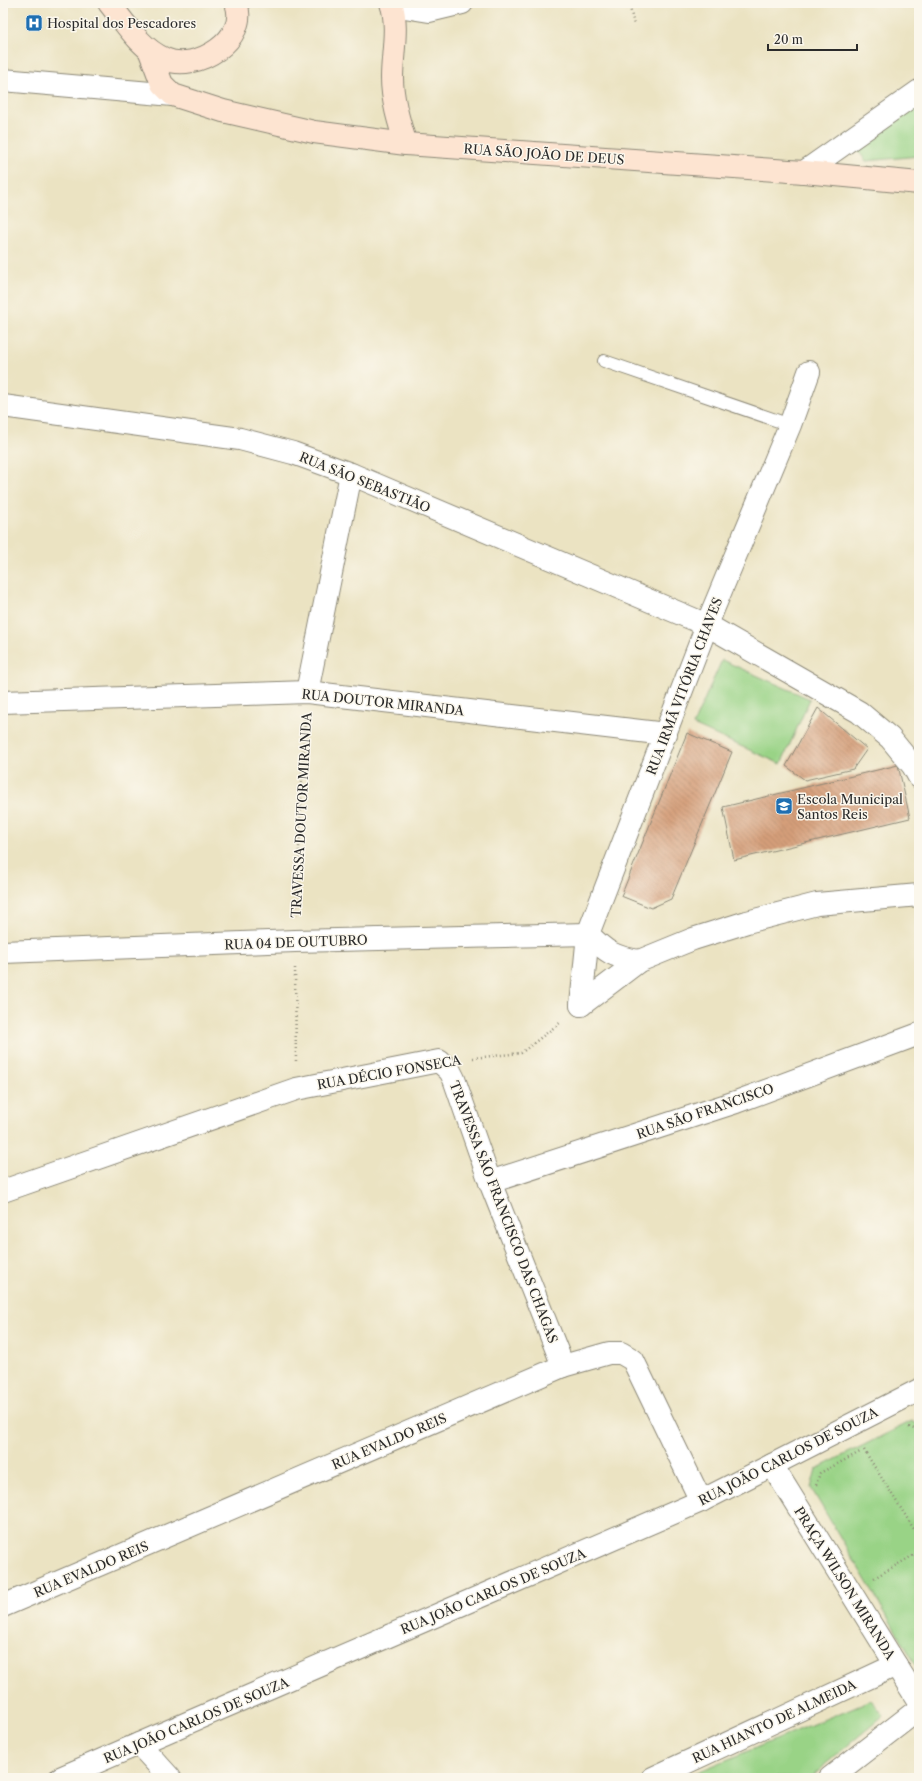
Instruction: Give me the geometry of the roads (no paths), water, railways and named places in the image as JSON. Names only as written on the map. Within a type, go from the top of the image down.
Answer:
[{"type":"main road","points":[[109,3],[150,52],[162,84],[173,95]]},
{"type":"main road","points":[[150,52],[166,60],[184,63],[209,55],[223,45],[235,32],[240,12],[236,3]]},
{"type":"main road","points":[[391,4],[395,32],[392,80],[399,123],[406,144]]},
{"type":"main road","name":"RUA SÃO JOÃO DE DEUS","points":[[173,95],[223,110],[314,132],[406,144],[804,172],[919,183]]},
{"type":"street","points":[[391,4],[428,11],[462,3]]},
{"type":"street","name":"RUA SÃO JOÃO DE DEUS","points":[[3,80],[173,95]]},
{"type":"street","points":[[804,172],[919,91]]},
{"type":"street","name":"RUA IRMÃ VITÓRIA CHAVES","points":[[639,961],[582,1005],[588,934],[707,625],[790,424],[809,372]]},
{"type":"street","name":"RUA SÃO SEBASTIÃO","points":[[3,406],[240,439],[292,453],[351,474],[707,625],[859,712],[890,738],[913,766],[919,777]]},
{"type":"street","name":"TRAVESSA DOUTOR MIRANDA","points":[[307,692],[351,474]]},
{"type":"street","name":"RUA DOUTOR MIRANDA","points":[[3,702],[307,692],[666,734]]},
{"type":"street","points":[[588,934],[600,946],[610,953],[620,958],[639,961],[700,937],[747,922],[817,904],[919,895]]},
{"type":"street","name":"RUA 04 DE OUTUBRO","points":[[3,952],[295,941],[588,934]]},
{"type":"street","name":"RUA SÃO FRANCISCO","points":[[490,1182],[736,1102],[919,1034]]},
{"type":"street","name":"TRAVESSA SÃO FRANCISCO DAS CHAGAS","points":[[439,1061],[450,1071],[454,1079],[490,1182],[563,1366]]},
{"type":"street","name":"RUA DÉCIO FONSECA","points":[[3,1191],[296,1089],[439,1061]]},
{"type":"street","name":"RUA EVALDO REIS","points":[[3,1606],[563,1366],[609,1353],[621,1353],[633,1360],[701,1501]]},
{"type":"street","name":"RUA JOÃO CARLOS DE SOUZA","points":[[60,1778],[701,1501],[919,1390]]},
{"type":"street","name":"PRAÇA WILSON MIRANDA","points":[[772,1465],[919,1702]]},
{"type":"street","name":"RUA HIANTO DE ALMEIDA","points":[[653,1778],[896,1665]]},
{"type":"street","points":[[830,1778],[919,1709]]},
{"type":"street","points":[[139,1744],[170,1778]]},
{"type":"lane","points":[[604,360],[790,424]]},
{"type":"place","name":"Hospital dos Pescadores","points":[[34,23]]},
{"type":"place","name":"Escola Municipal Santos Reis","points":[[784,806]]}]
